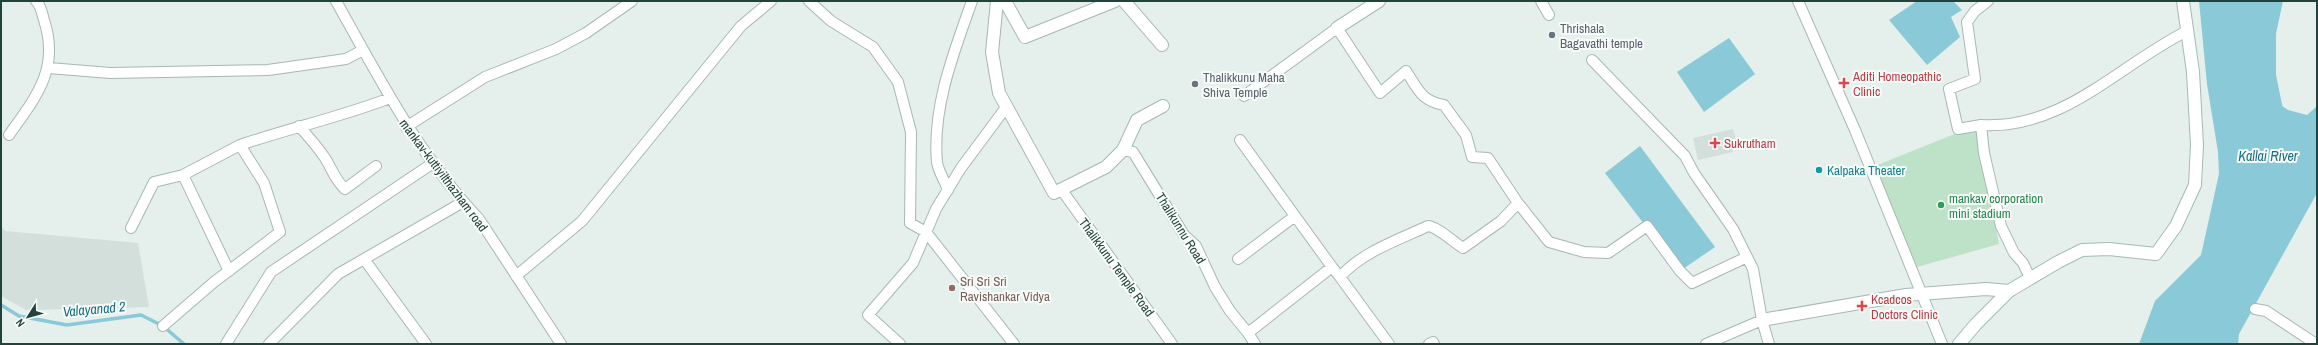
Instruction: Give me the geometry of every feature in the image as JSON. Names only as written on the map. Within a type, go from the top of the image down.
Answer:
[{"type":"street","points":[[9,135],[34,100],[49,68],[48,33],[36,1]]},
{"type":"street","name":"mankav-kuttiyilthazham road","points":[[336,1],[406,127],[463,202],[479,219],[561,344]]},
{"type":"street","points":[[406,127],[485,77],[556,49],[586,33],[632,1]]},
{"type":"street","points":[[516,276],[582,221],[742,26],[771,1]]},
{"type":"street","points":[[809,1],[830,21],[873,47],[898,82],[911,132],[910,223],[926,232],[1014,344]]},
{"type":"street","points":[[948,190],[937,163],[938,118],[946,78],[972,1]]},
{"type":"street","points":[[997,1],[992,52],[999,93],[1054,193],[1106,167],[1123,150],[1137,120],[1163,106]]},
{"type":"street","points":[[1005,1],[1025,36],[1115,1]]},
{"type":"street","points":[[1124,1],[1162,45]]},
{"type":"street","points":[[1244,96],[1337,28],[1379,1]]},
{"type":"street","points":[[1541,1],[1549,15]]},
{"type":"street","points":[[1798,1],[1923,295],[1942,344]]},
{"type":"street","points":[[1988,1],[1975,11],[1967,22],[1975,79],[1950,89],[1958,129],[1981,125],[2004,127],[2059,110],[2098,89],[2169,40],[2187,31]]},
{"type":"street","points":[[1959,344],[1976,324],[2009,291],[2030,278],[2082,250],[2109,249],[2156,254],[2176,226],[2195,186],[2197,145],[2193,72],[2183,1]]},
{"type":"street","points":[[1337,28],[1380,93],[1406,71],[1419,92],[1431,103],[1444,105],[1466,135],[1472,157],[1488,158],[1518,203],[1549,242],[1584,252],[1608,253],[1648,226],[1680,271],[1692,283],[1747,256]]},
{"type":"street","points":[[49,68],[110,73],[268,70],[346,59],[363,50]]},
{"type":"street","points":[[1592,60],[1685,156],[1733,229],[1753,269],[1762,320],[1770,344]]},
{"type":"street","points":[[131,228],[154,182],[183,175],[240,145],[299,126],[329,120],[390,98]]},
{"type":"street","points":[[900,344],[868,315],[913,264],[926,232],[961,168],[1007,106]]},
{"type":"street","points":[[1981,125],[1984,153],[2001,226],[2014,253],[2023,263],[2030,278]]},
{"type":"street","points":[[299,126],[313,141],[326,159],[336,181],[345,189],[376,166]]},
{"type":"street","points":[[1240,140],[1389,344]]},
{"type":"street","points":[[163,326],[229,271],[280,232],[264,183],[240,145]]},
{"type":"street","name":"Thalikunnu Road","points":[[1123,150],[1133,152],[1184,235],[1196,246],[1214,286],[1230,311],[1255,344]]},
{"type":"street","points":[[226,344],[271,272],[433,163]]},
{"type":"street","points":[[183,175],[229,271]]},
{"type":"street","name":"Thalikkunu Temple Road","points":[[1061,189],[1172,344]]},
{"type":"street","points":[[269,344],[338,274],[463,202]]},
{"type":"street","points":[[1340,277],[1348,268],[1383,247],[1428,226],[1435,226],[1449,240],[1463,248],[1501,221],[1518,203]]},
{"type":"street","points":[[1238,259],[1295,216]]},
{"type":"street","points":[[364,259],[426,344]]},
{"type":"street","points":[[1248,333],[1332,267]]},
{"type":"street","points":[[1706,344],[1762,320],[1906,295],[1923,295],[1986,289],[2009,291]]},
{"type":"street","points":[[2255,309],[2266,311],[2316,344]]},
{"type":"street","points":[[1429,344],[1433,342],[1434,344]]},
{"type":"shaded area","name":"Sukrutham","points":[[1733,129],[1738,147],[1732,148],[1733,152],[1698,160],[1693,138]]},
{"type":"shaded area","points":[[1,226],[5,231],[138,243],[149,307],[26,310],[1,296]]},
{"type":"green space","name":"mankav corporation mini stadium","points":[[1977,125],[1999,244],[1917,267],[1875,166]]},
{"type":"water","points":[[1917,1],[1953,1],[1962,10],[1951,17],[1960,37],[1927,65],[1889,20]]},
{"type":"water","name":"Kallai River","points":[[2199,1],[2283,1],[2266,80],[2266,95],[2288,110],[2307,115],[2317,106],[2317,193],[2239,334],[2238,344],[2139,344],[2155,301],[2201,255],[2219,174],[2218,152],[2207,84]]},
{"type":"water","points":[[1729,38],[1755,74],[1704,112],[1677,72]]},
{"type":"water","points":[[1640,146],[1715,247],[1680,271],[1605,173]]},
{"type":"waterway","points":[[2266,1],[2266,76],[2276,125]]},
{"type":"waterway","name":"Valayanad 2","points":[[1,305],[19,316],[67,325],[141,315],[163,326],[184,344]]},
{"type":"place","name":"Thrishala Bagavathi temple","points":[[1552,35]]},
{"type":"place","name":"Aditi Homeopathic Clinic","points":[[1844,83]]},
{"type":"place","name":"Thalikkunu Maha Shiva Temple","points":[[1195,84]]},
{"type":"place","name":"Sukrutham","points":[[1715,143]]},
{"type":"place","name":"Kalpaka Theater","points":[[1819,170]]},
{"type":"place","name":"mankav corporation mini stadium","points":[[1941,205]]},
{"type":"place","name":"Sri Sri Sri Ravishankar Vidya","points":[[952,288]]},
{"type":"place","name":"Kcadcos Doctors Clinic","points":[[1862,306]]}]
